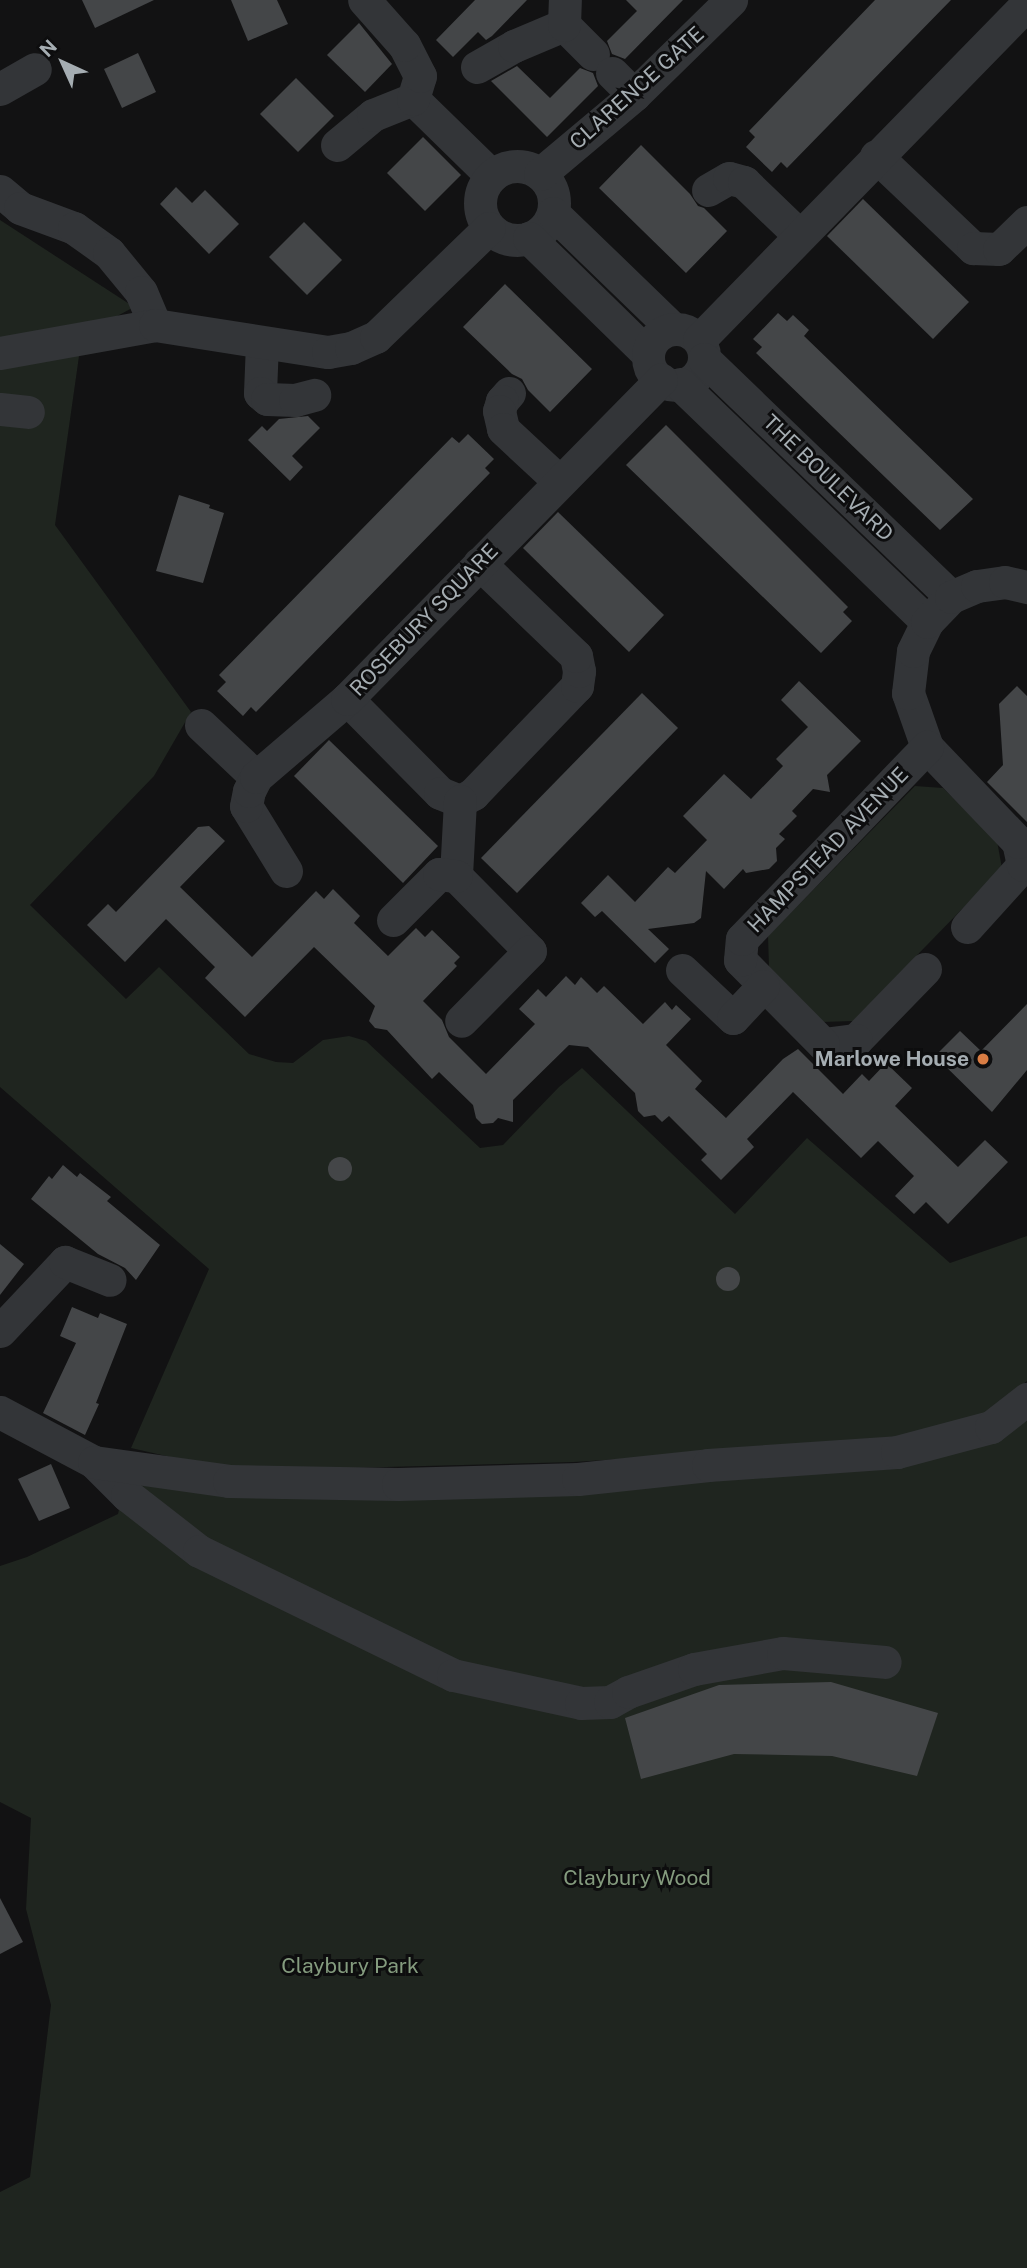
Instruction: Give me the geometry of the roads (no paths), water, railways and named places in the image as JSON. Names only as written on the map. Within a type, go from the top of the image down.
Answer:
[{"type":"street","points":[[337,145],[373,115],[412,99],[420,76],[404,45],[364,0]]},
{"type":"street","name":"CLARENCE GATE","points":[[540,174],[613,74],[731,0]]},
{"type":"street","points":[[477,67],[565,13],[613,74]]},
{"type":"street","points":[[692,343],[876,156],[1021,21]]},
{"type":"street","points":[[0,89],[35,69]]},
{"type":"street","points":[[412,99],[492,176]]},
{"type":"street","points":[[876,156],[973,248],[999,249],[1027,222]]},
{"type":"street","points":[[521,166],[540,174],[552,190],[553,213],[547,226],[529,238],[504,239],[489,228],[483,220],[480,201],[486,183],[492,176],[500,170],[521,166]]},
{"type":"street","points":[[708,190],[729,178],[744,182],[799,235]]},
{"type":"street","points":[[0,191],[20,208],[74,228],[109,253],[141,292],[155,325]]},
{"type":"street","name":"THE BOULEVARD","points":[[553,213],[692,343],[951,597]]},
{"type":"street","points":[[0,353],[155,325],[328,352],[351,348],[376,337],[489,228]]},
{"type":"street","name":"THE BOULEVARD","points":[[529,238],[663,373],[927,622]]},
{"type":"street","points":[[659,334],[692,343],[698,375],[663,373],[659,334]]},
{"type":"street","points":[[262,343],[260,393],[268,399],[281,400],[314,395]]},
{"type":"street","name":"ROSEBURY SQUARE","points":[[256,777],[347,699],[663,373]]},
{"type":"street","points":[[509,393],[502,401],[499,411],[503,429],[559,481]]},
{"type":"street","points":[[460,801],[473,794],[577,686],[579,671],[576,656],[479,563]]},
{"type":"street","points":[[967,927],[1025,865],[1018,842],[927,747],[908,693],[914,651],[927,622],[951,597],[986,585],[1005,582],[1027,587]]},
{"type":"street","points":[[347,699],[440,793],[460,801]]},
{"type":"street","points":[[201,725],[256,777],[246,806],[286,871]]},
{"type":"street","name":"HAMPSTEAD AVENUE","points":[[925,969],[856,1040],[823,1044],[742,965],[742,939],[927,747]]},
{"type":"street","points":[[456,876],[460,801]]},
{"type":"street","points":[[393,920],[439,874],[456,876],[530,951],[461,1021]]},
{"type":"street","points":[[682,970],[733,1018],[763,986]]},
{"type":"street","points":[[0,1331],[65,1262],[110,1280]]},
{"type":"street","points":[[94,1462],[229,1481],[398,1484],[578,1479],[708,1465],[897,1452],[991,1427],[1027,1399]]},
{"type":"street","points":[[0,1412],[94,1462],[127,1495],[199,1551],[453,1675],[581,1703],[610,1702],[628,1692],[694,1669],[783,1653],[884,1662]]},
{"type":"place","name":"Marlowe House","points":[[983,1059]]},
{"type":"park label","name":"Claybury Wood","points":[[637,1878]]},
{"type":"park label","name":"Claybury Park","points":[[350,1966]]}]
